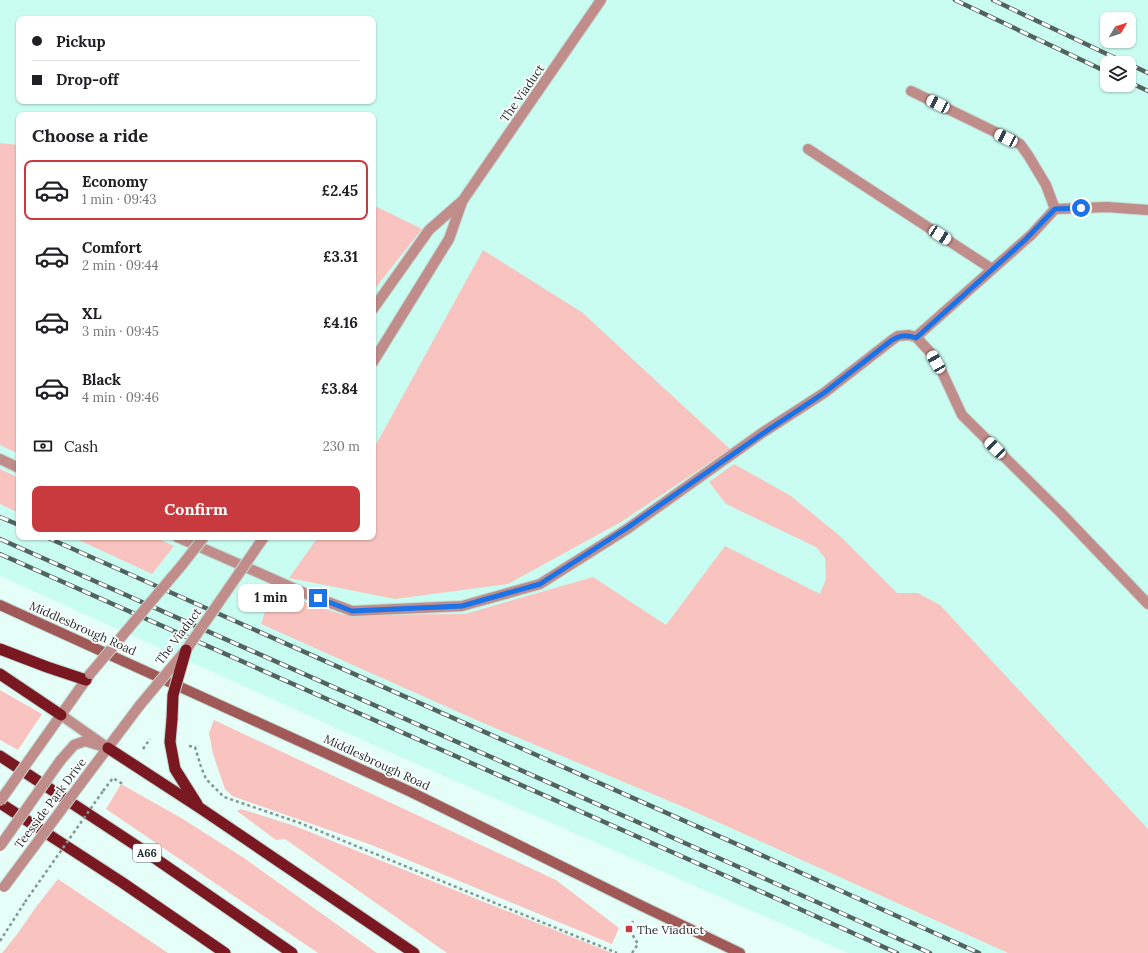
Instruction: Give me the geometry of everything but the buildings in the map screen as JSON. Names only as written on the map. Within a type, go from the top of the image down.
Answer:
[{"type":"highway","points":[[0,649],[47,667],[88,677]]},
{"type":"highway","points":[[186,650],[173,695],[170,742],[175,769],[200,808]]},
{"type":"highway","points":[[0,674],[61,715]]},
{"type":"highway","points":[[108,748],[200,808],[414,953]]},
{"type":"highway","name":"A66","points":[[0,756],[143,850],[292,953]]},
{"type":"highway","points":[[0,802],[123,883],[224,953]]},
{"type":"main road","name":"Middlesbrough Road","points":[[0,605],[411,792],[740,953]]},
{"type":"street","name":"The Viaduct","points":[[376,305],[429,230],[463,200],[601,0]]},
{"type":"street","points":[[911,91],[1020,144],[1046,185],[1055,209]]},
{"type":"street","points":[[808,149],[992,269]]},
{"type":"street","name":"The Viaduct","points":[[376,357],[449,239],[463,200]]},
{"type":"street","points":[[916,338],[1031,235],[1055,209],[1107,207],[1148,210]]},
{"type":"street","points":[[184,540],[307,594],[352,611],[462,606],[540,584],[627,528],[762,434],[824,393],[892,340],[898,336],[908,335],[916,338],[930,352],[942,372],[962,415],[1061,513],[1148,604]]},
{"type":"street","points":[[0,459],[16,467]]},
{"type":"street","points":[[0,802],[88,677],[202,540]]},
{"type":"street","name":"The Viaduct","points":[[108,748],[140,705],[186,650],[262,540]]},
{"type":"street","points":[[61,715],[108,748]]},
{"type":"street","points":[[0,846],[60,761],[74,745],[85,741],[108,748]]},
{"type":"street","name":"Teesside Park Drive","points":[[2,891],[108,748]]},
{"type":"path","points":[[196,747],[206,779],[224,797],[300,823],[617,953]]},
{"type":"path","points":[[0,942],[25,902],[103,791]]},
{"type":"path","points":[[632,953],[638,944],[629,929],[640,905]]},
{"type":"shaded area","points":[[0,0],[1148,1],[1148,953],[848,953],[396,755],[0,576]]},
{"type":"shaded area","points":[[0,143],[16,145],[16,453],[0,445]]},
{"type":"shaded area","points":[[376,206],[422,229],[376,287]]},
{"type":"shaded area","points":[[483,250],[583,313],[730,449],[621,522],[508,584],[395,599],[289,578],[316,540],[376,540],[376,445]]},
{"type":"shaded area","points":[[734,464],[791,496],[840,536],[897,593],[918,593],[940,605],[1148,829],[1148,953],[1008,953],[693,811],[483,723],[261,624],[265,612],[278,593],[344,615],[465,614],[593,577],[666,625],[725,546],[820,594],[826,579],[825,558],[816,547],[726,504],[709,482]]},
{"type":"shaded area","points":[[0,469],[16,477],[16,512],[0,504]]},
{"type":"shaded area","points":[[78,540],[161,540],[174,546],[152,574]]},
{"type":"shaded area","points":[[0,690],[42,714],[18,750],[0,740]]},
{"type":"shaded area","points":[[214,720],[556,880],[619,928],[612,944],[369,844],[232,796],[225,789],[213,754],[209,733]]},
{"type":"shaded area","points":[[121,784],[183,819],[244,858],[377,953],[318,953],[106,809]]},
{"type":"shaded area","points":[[241,809],[295,826],[612,953],[447,953],[285,839],[276,840],[237,811]]},
{"type":"shaded area","points":[[58,879],[168,953],[2,953]]},
{"type":"railway","points":[[955,0],[1100,69]]},
{"type":"railway","points":[[993,0],[1111,56]]},
{"type":"railway","points":[[1136,67],[1148,73]]},
{"type":"railway","points":[[1136,85],[1148,91]]},
{"type":"railway","points":[[0,517],[16,524]]},
{"type":"railway","points":[[0,539],[930,953]]},
{"type":"railway","points":[[53,540],[979,953]]},
{"type":"railway","points":[[0,554],[897,953]]},
{"type":"place","name":"The Viaduct","points":[[629,929]]},
{"type":"route","points":[[318,598],[352,611],[462,606],[540,584],[627,528],[762,434],[824,393],[898,336],[908,335],[916,338],[1031,235],[1055,209],[1081,208]]}]
